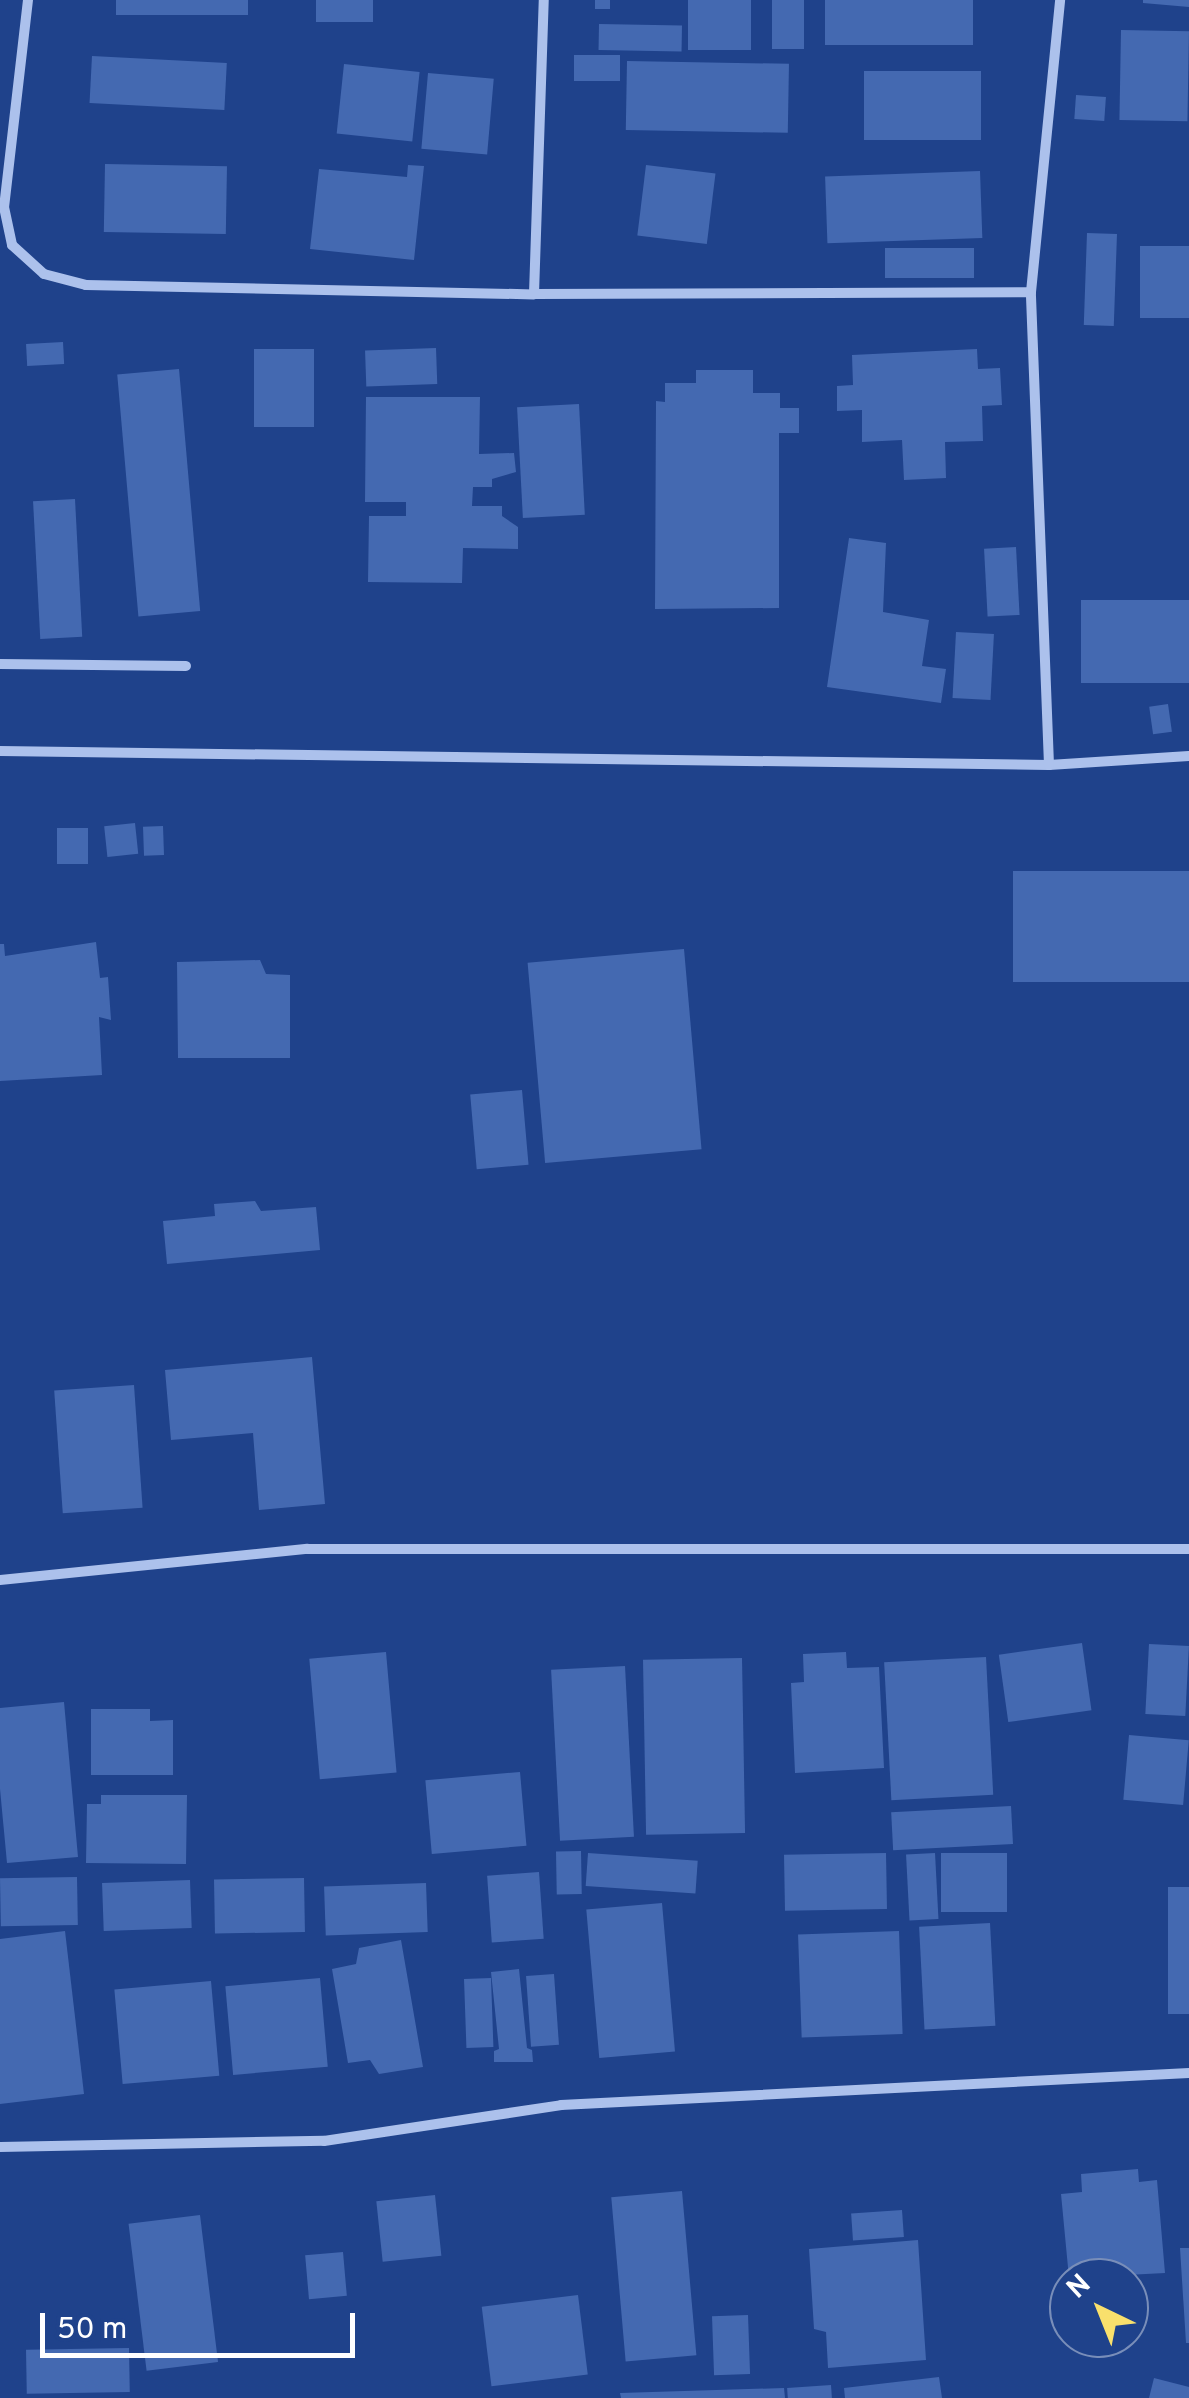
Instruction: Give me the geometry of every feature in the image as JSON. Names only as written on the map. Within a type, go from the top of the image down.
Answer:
[{"type":"street","points":[[28,0],[4,207],[12,244],[44,274],[86,285],[534,294],[1031,292]]},
{"type":"street","points":[[534,294],[544,0]]},
{"type":"street","points":[[1049,765],[1031,292],[1060,0]]},
{"type":"street","points":[[0,664],[186,666]]},
{"type":"street","points":[[0,751],[1049,765],[1189,756]]},
{"type":"street","points":[[0,1580],[307,1549],[1189,1549]]},
{"type":"street","points":[[0,2148],[324,2141],[561,2104],[1189,2073]]},
{"type":"building","points":[[116,0],[248,0],[248,15],[116,15]]},
{"type":"building","points":[[316,0],[373,0],[373,22],[316,22]]},
{"type":"building","points":[[595,0],[610,0],[610,9],[595,9]]},
{"type":"building","points":[[688,0],[751,0],[751,50],[688,50]]},
{"type":"building","points":[[772,0],[804,0],[804,49],[772,49]]},
{"type":"building","points":[[825,0],[973,0],[973,45],[825,45]]},
{"type":"building","points":[[1189,0],[1189,7],[1143,3]]},
{"type":"building","points":[[599,24],[682,25],[682,51],[599,50]]},
{"type":"building","points":[[1121,30],[1189,31],[1187,121],[1119,120]]},
{"type":"building","points":[[574,55],[620,55],[620,81],[574,81]]},
{"type":"building","points":[[92,56],[227,63],[224,110],[90,103]]},
{"type":"building","points":[[627,61],[789,64],[788,133],[626,130]]},
{"type":"building","points":[[344,64],[420,72],[412,142],[337,134]]},
{"type":"building","points":[[864,71],[981,71],[981,140],[864,140]]},
{"type":"building","points":[[428,73],[494,79],[487,154],[421,149]]},
{"type":"building","points":[[1076,95],[1106,97],[1104,121],[1074,119]]},
{"type":"building","points":[[105,164],[227,166],[226,234],[104,232]]},
{"type":"building","points":[[408,165],[424,166],[414,260],[310,249],[319,169],[407,177]]},
{"type":"building","points":[[646,165],[715,174],[707,244],[637,235]]},
{"type":"building","points":[[980,171],[982,238],[827,243],[825,176]]},
{"type":"building","points":[[1087,233],[1117,234],[1114,326],[1084,325]]},
{"type":"building","points":[[1140,246],[1189,246],[1189,318],[1140,318]]},
{"type":"building","points":[[885,248],[974,248],[974,278],[885,278]]},
{"type":"building","points":[[63,342],[64,364],[27,366],[26,344]]},
{"type":"building","points":[[436,348],[437,384],[366,386],[365,350]]},
{"type":"building","points":[[254,349],[314,349],[314,427],[254,427]]},
{"type":"building","points":[[977,349],[978,369],[1000,368],[1002,405],[982,406],[983,441],[945,442],[946,478],[904,480],[902,440],[862,442],[862,410],[837,411],[837,386],[853,385],[852,355]]},
{"type":"building","points":[[179,369],[200,611],[138,616],[117,374]]},
{"type":"building","points":[[696,370],[753,370],[753,393],[780,393],[780,408],[799,408],[799,433],[779,433],[779,608],[655,609],[656,401],[665,402],[665,383],[696,383]]},
{"type":"building","points":[[366,397],[480,397],[479,454],[514,453],[516,472],[492,479],[492,487],[473,487],[472,506],[502,506],[502,516],[518,527],[518,549],[463,548],[462,583],[368,582],[369,516],[406,516],[406,502],[365,502]]},
{"type":"building","points":[[579,404],[585,515],[523,518],[517,407]]},
{"type":"building","points":[[75,499],[82,637],[40,639],[33,501]]},
{"type":"building","points":[[849,538],[886,543],[883,612],[929,620],[922,666],[946,669],[941,703],[827,687]]},
{"type":"building","points":[[1016,547],[1020,615],[988,617],[984,549]]},
{"type":"building","points":[[1081,600],[1189,600],[1189,683],[1081,683]]},
{"type":"building","points":[[956,632],[994,634],[990,700],[953,698]]},
{"type":"building","points":[[1168,704],[1172,732],[1153,734],[1149,707]]},
{"type":"building","points":[[135,823],[138,854],[107,857],[104,826]]},
{"type":"building","points":[[163,826],[164,855],[144,856],[143,827]]},
{"type":"building","points":[[57,828],[88,828],[88,864],[57,864]]},
{"type":"building","points":[[1013,871],[1189,871],[1189,982],[1013,982]]},
{"type":"building","points":[[96,942],[100,978],[108,977],[111,1020],[99,1017],[102,1075],[0,1081],[0,944],[4,944],[5,956]]},
{"type":"building","points":[[684,949],[702,1149],[545,1163],[528,963]]},
{"type":"building","points":[[260,960],[266,974],[290,975],[290,1058],[178,1058],[177,962]]},
{"type":"building","points":[[522,1090],[529,1165],[477,1169],[470,1095]]},
{"type":"building","points":[[255,1201],[261,1211],[316,1207],[320,1250],[167,1264],[163,1221],[215,1216],[214,1204]]},
{"type":"building","points":[[312,1357],[325,1504],[259,1510],[253,1433],[171,1440],[165,1370]]},
{"type":"building","points":[[134,1385],[143,1508],[63,1513],[54,1391]]},
{"type":"building","points":[[1082,1643],[1091,1710],[1008,1722],[999,1655]]},
{"type":"building","points":[[1149,1644],[1189,1646],[1185,1716],[1145,1714]]},
{"type":"building","points":[[386,1652],[397,1773],[320,1779],[309,1659]]},
{"type":"building","points":[[846,1652],[847,1668],[879,1667],[884,1768],[795,1773],[791,1683],[804,1682],[803,1654]]},
{"type":"building","points":[[986,1657],[993,1795],[891,1800],[884,1662]]},
{"type":"building","points":[[742,1658],[745,1833],[646,1835],[643,1660]]},
{"type":"building","points":[[625,1666],[634,1837],[560,1841],[551,1670]]},
{"type":"building","points":[[64,1702],[78,1857],[7,1863],[0,1789],[0,1708]]},
{"type":"building","points":[[91,1709],[150,1709],[150,1721],[173,1720],[173,1775],[91,1775]]},
{"type":"building","points":[[1129,1735],[1189,1740],[1183,1805],[1123,1800]]},
{"type":"building","points":[[520,1772],[526,1846],[432,1854],[425,1780]]},
{"type":"building","points":[[101,1795],[187,1795],[186,1864],[86,1863],[87,1804],[101,1804]]},
{"type":"building","points":[[1011,1806],[1013,1844],[893,1850],[891,1812]]},
{"type":"building","points":[[556,1851],[581,1851],[582,1894],[557,1894]]},
{"type":"building","points":[[588,1853],[698,1861],[695,1894],[586,1886]]},
{"type":"building","points":[[886,1853],[887,1909],[785,1911],[784,1855]]},
{"type":"building","points":[[935,1853],[938,1919],[909,1920],[906,1855]]},
{"type":"building","points":[[941,1853],[1007,1853],[1007,1912],[941,1912]]},
{"type":"building","points":[[539,1872],[544,1939],[492,1942],[487,1876]]},
{"type":"building","points":[[77,1877],[78,1925],[1,1926],[0,1878]]},
{"type":"building","points":[[304,1878],[305,1932],[215,1934],[214,1880]]},
{"type":"building","points":[[190,1880],[192,1928],[104,1931],[102,1883]]},
{"type":"building","points":[[426,1883],[428,1932],[326,1936],[324,1887]]},
{"type":"building","points":[[1168,1887],[1189,1887],[1189,2014],[1168,2014]]},
{"type":"building","points":[[662,1903],[675,2051],[599,2058],[586,1910]]},
{"type":"building","points":[[990,1923],[995,2026],[924,2030],[919,1927]]},
{"type":"building","points":[[65,1931],[84,2094],[0,2104],[0,1939]]},
{"type":"building","points":[[899,1931],[903,2034],[802,2037],[798,1935]]},
{"type":"building","points":[[401,1940],[423,2067],[379,2074],[370,2060],[348,2063],[332,1969],[356,1964],[359,1948]]},
{"type":"building","points":[[519,1969],[527,2048],[532,2050],[533,2062],[494,2062],[494,2051],[499,2049],[491,1972]]},
{"type":"building","points":[[554,1974],[559,2045],[531,2047],[526,1976]]},
{"type":"building","points":[[320,1978],[328,2067],[233,2075],[225,1986]]},
{"type":"building","points":[[491,1978],[493,2047],[466,2048],[464,1979]]},
{"type":"building","points":[[211,1981],[219,2076],[123,2084],[114,1989]]},
{"type":"building","points":[[1138,2169],[1139,2182],[1157,2180],[1165,2273],[1149,2274],[1149,2258],[1067,2258],[1061,2194],[1082,2192],[1081,2174]]},
{"type":"building","points":[[682,2191],[696,2355],[626,2362],[611,2197]]},
{"type":"building","points":[[435,2195],[441,2256],[383,2262],[376,2201]]},
{"type":"building","points":[[902,2210],[904,2237],[853,2240],[851,2214]]},
{"type":"building","points":[[200,2215],[218,2362],[147,2371],[129,2224]]},
{"type":"building","points":[[918,2240],[926,2360],[828,2368],[826,2332],[814,2329],[809,2249]]},
{"type":"building","points":[[1180,2248],[1189,2248],[1189,2343],[1186,2343]]},
{"type":"building","points":[[343,2252],[347,2296],[309,2299],[305,2255]]},
{"type":"building","points":[[578,2295],[588,2374],[491,2386],[482,2307]]},
{"type":"building","points":[[748,2315],[750,2374],[714,2375],[712,2316]]},
{"type":"building","points":[[129,2348],[130,2392],[27,2394],[26,2350]]},
{"type":"building","points":[[939,2377],[942,2398],[845,2398],[844,2388]]},
{"type":"building","points":[[1154,2378],[1189,2387],[1189,2398],[1149,2398]]},
{"type":"building","points":[[831,2385],[832,2398],[788,2398],[787,2388]]},
{"type":"building","points":[[784,2388],[785,2398],[621,2398],[620,2393]]}]
